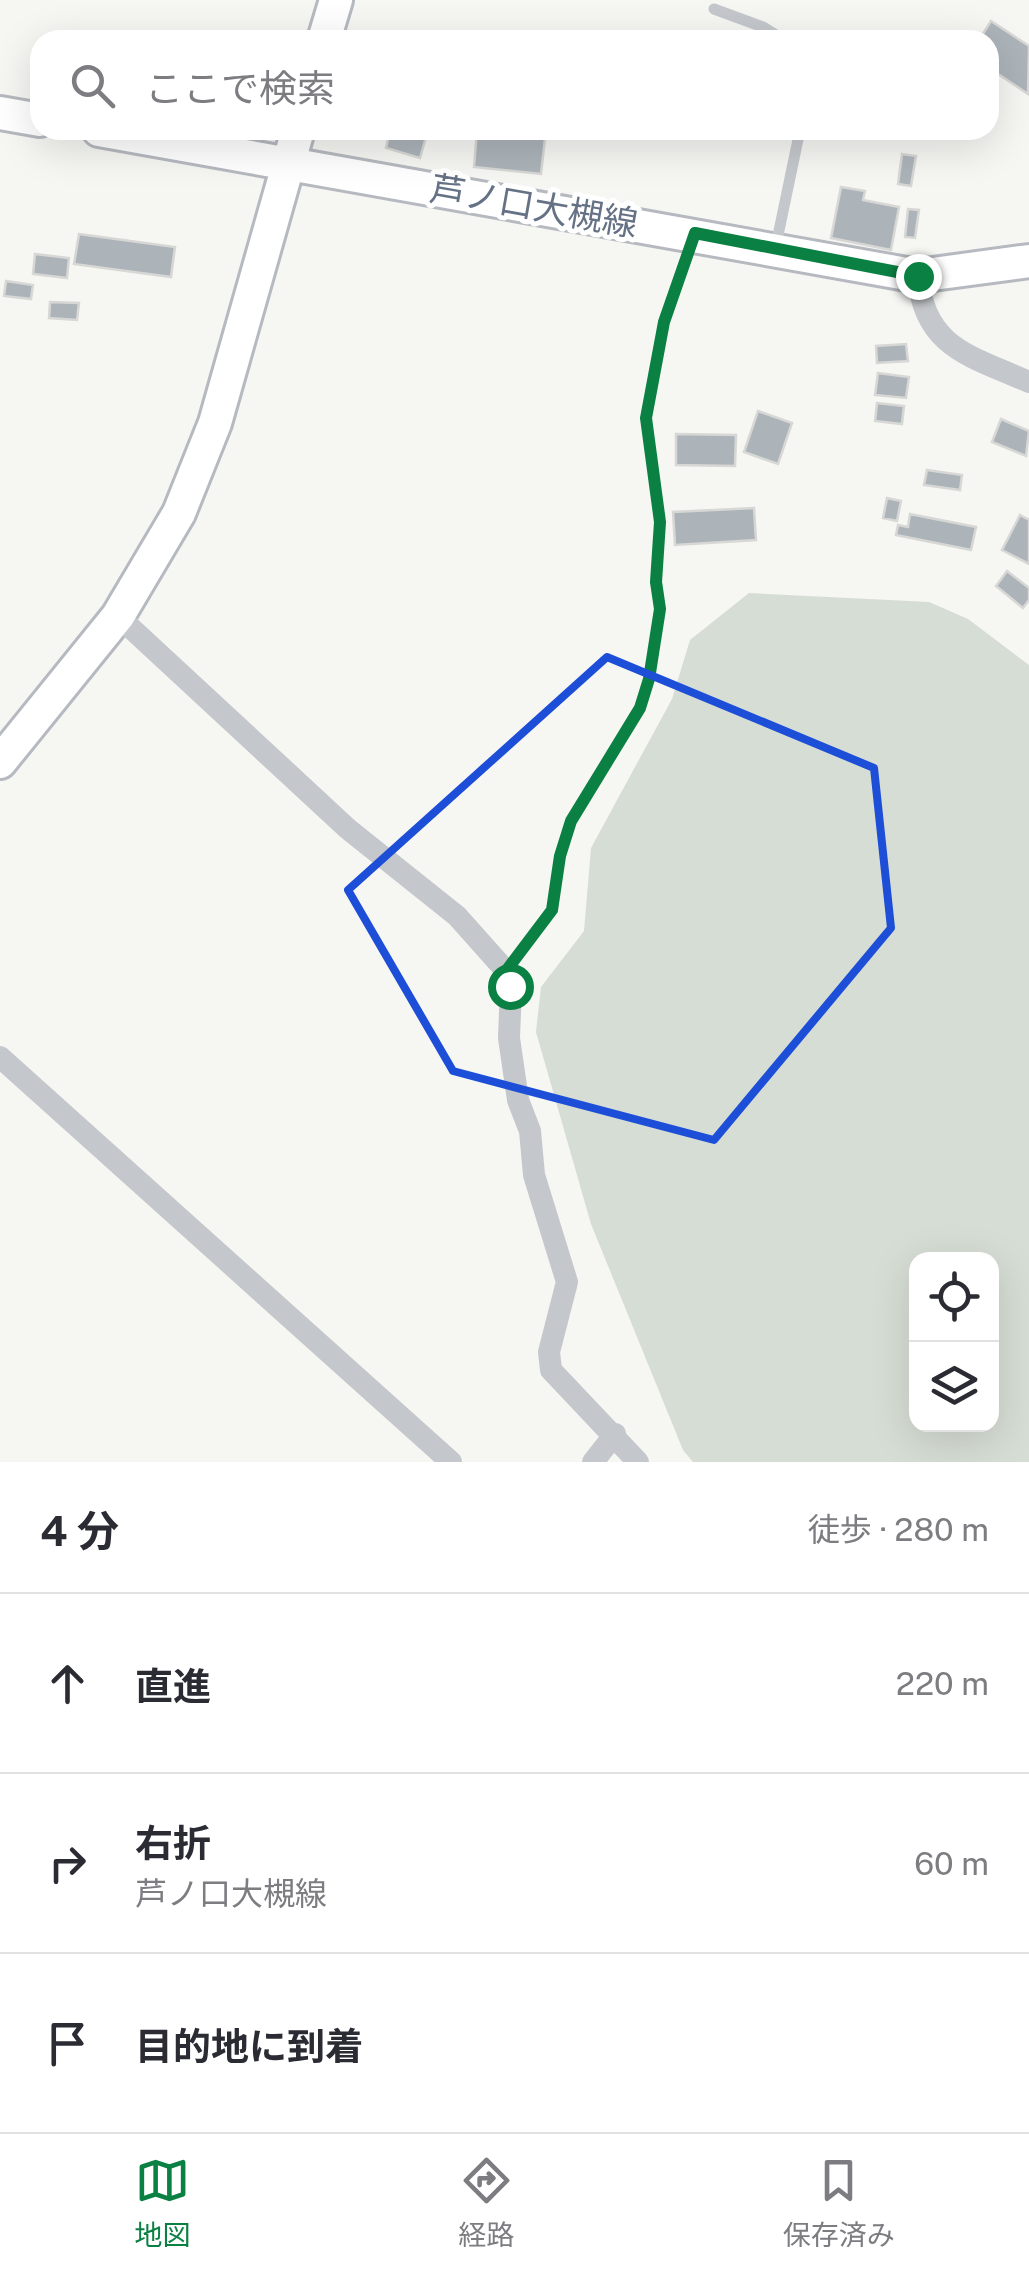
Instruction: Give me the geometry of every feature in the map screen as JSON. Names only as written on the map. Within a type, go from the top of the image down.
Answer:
[{"type":"main road","points":[[327,30],[336,0]]},
{"type":"main road","points":[[0,113],[30,118]]},
{"type":"main road","name":"芦ノ口大槻線","points":[[156,140],[695,233],[918,276],[1029,261]]},
{"type":"main road","points":[[0,762],[118,616],[179,513],[215,423],[295,140]]},
{"type":"street","points":[[918,276],[920,299],[934,331],[968,356],[1029,382]]},
{"type":"street","points":[[118,616],[348,829],[457,916],[506,971],[509,1038],[518,1100],[530,1131],[534,1175],[568,1282],[549,1352],[552,1370],[588,1414],[615,1434],[638,1462]]},
{"type":"street","points":[[0,1057],[450,1462]]},
{"type":"street","points":[[593,1462],[615,1434]]},
{"type":"lane","points":[[714,9],[768,30]]},
{"type":"lane","points":[[775,250],[798,140]]},
{"type":"path","points":[[506,971],[552,910],[560,856],[571,821],[640,708],[649,679],[660,609],[656,582],[660,522],[646,418],[664,322],[695,233]]},
{"type":"highlighted area","points":[[607,657],[874,768],[891,928],[714,1140],[453,1071],[348,890]]},
{"type":"shaded area","points":[[749,593],[929,602],[968,619],[1029,665],[1029,1462],[693,1462],[683,1450],[591,1224],[536,1032],[541,987],[584,931],[591,848],[672,699],[690,640]]},
{"type":"building","points":[[991,21],[1029,46],[1028,94],[999,75],[999,30],[985,30]]},
{"type":"building","points":[[388,140],[425,140],[420,158],[386,148]]},
{"type":"building","points":[[476,140],[545,140],[541,174],[474,167]]},
{"type":"building","points":[[902,154],[916,156],[911,186],[898,184]]},
{"type":"building","points":[[841,187],[865,191],[863,200],[899,207],[891,250],[831,238]]},
{"type":"building","points":[[908,209],[919,210],[915,238],[905,237]]},
{"type":"building","points":[[79,234],[175,247],[171,277],[74,264]]},
{"type":"building","points":[[35,254],[69,258],[67,278],[33,274]]},
{"type":"building","points":[[6,281],[33,285],[31,299],[4,296]]},
{"type":"building","points":[[50,302],[79,303],[77,320],[49,318]]},
{"type":"building","points":[[906,344],[908,361],[877,363],[876,346]]},
{"type":"building","points":[[878,373],[909,377],[906,398],[875,395]]},
{"type":"building","points":[[877,403],[904,406],[902,424],[875,421]]},
{"type":"building","points":[[758,411],[792,423],[778,464],[744,452]]},
{"type":"building","points":[[1001,419],[1029,431],[1026,456],[992,442]]},
{"type":"building","points":[[676,434],[736,435],[735,466],[676,465]]},
{"type":"building","points":[[927,470],[962,475],[960,490],[924,485]]},
{"type":"building","points":[[887,498],[901,501],[897,521],[883,518]]},
{"type":"building","points":[[754,508],[756,540],[675,545],[673,512]]},
{"type":"building","points":[[910,514],[976,527],[971,550],[896,535],[898,525],[908,527]]},
{"type":"building","points":[[1020,515],[1029,520],[1029,564],[1002,550]]},
{"type":"building","points":[[1007,571],[1029,588],[1029,600],[1023,608],[996,586]]},
{"type":"route","points":[[510,986],[506,971],[552,910],[560,856],[571,821],[640,708],[649,679],[660,609],[656,582],[660,522],[646,418],[664,322],[695,233],[918,276]]}]
